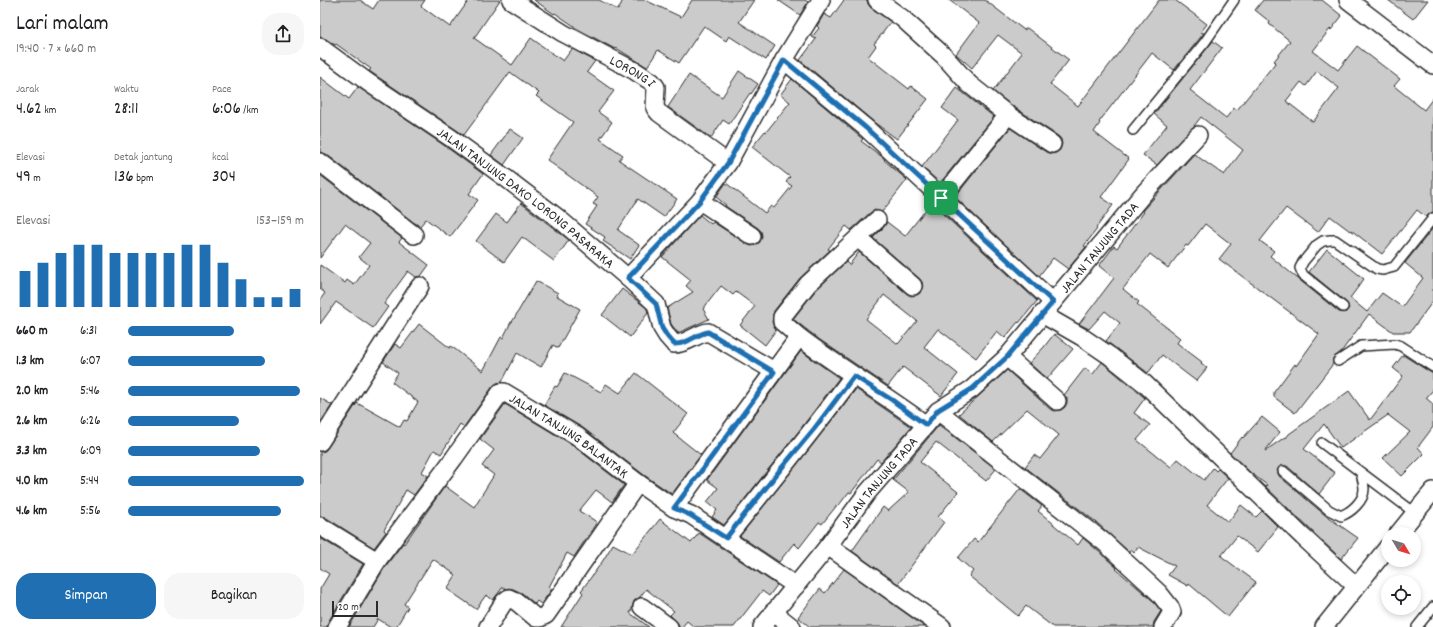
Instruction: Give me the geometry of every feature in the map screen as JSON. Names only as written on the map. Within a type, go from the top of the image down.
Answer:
[{"type":"street","name":"LORONG I","points":[[511,0],[563,33],[635,71],[652,82],[656,88],[655,108],[659,113],[728,163]]},
{"type":"street","points":[[628,278],[700,201],[728,163],[784,60],[821,0]]},
{"type":"street","points":[[877,0],[902,18],[944,56],[969,84],[1008,115],[1052,144]]},
{"type":"street","points":[[1348,0],[1433,66]]},
{"type":"street","name":"JALAN TANJUNG DAKO LORONG PASARAKA","points":[[320,47],[368,83],[452,138],[558,218],[656,304],[662,328],[674,344],[681,344],[696,336],[708,332],[774,372]]},
{"type":"street","points":[[784,60],[866,128],[941,198],[1047,308],[1082,337],[1140,380],[1356,586]]},
{"type":"street","points":[[941,198],[1008,115]]},
{"type":"street","name":"JALAN TANJUNG TADA","points":[[762,627],[828,546],[867,493],[938,410],[972,389],[1007,357],[1144,193],[1198,135]]},
{"type":"street","points":[[320,162],[414,235]]},
{"type":"street","points":[[700,201],[752,236]]},
{"type":"street","points":[[877,220],[808,284],[782,317],[782,322],[799,337],[926,425]]},
{"type":"street","points":[[858,238],[912,286]]},
{"type":"street","points":[[320,442],[420,286]]},
{"type":"street","points":[[674,508],[799,337]]},
{"type":"street","points":[[1007,357],[1058,401]]},
{"type":"street","points":[[726,538],[814,429],[854,376]]},
{"type":"street","name":"JALAN TANJUNG BALANTAK","points":[[337,627],[377,561],[501,392],[504,392],[577,436],[638,483],[674,508],[690,515],[726,538],[796,586]]},
{"type":"street","points":[[938,410],[1104,542],[1159,593],[1172,612],[1163,627]]},
{"type":"street","points":[[488,627],[504,602],[509,598],[517,602],[536,618],[543,617],[553,605],[638,483]]},
{"type":"street","points":[[1404,527],[1433,491]]},
{"type":"street","points":[[320,526],[377,561]]},
{"type":"street","points":[[828,546],[942,627]]},
{"type":"street","points":[[1324,627],[1381,556]]},
{"type":"street","points":[[642,607],[669,627]]},
{"type":"street","points":[[773,612],[792,627]]},
{"type":"lane","points":[[1133,130],[1205,42],[1234,0]]},
{"type":"lane","points":[[1343,308],[1303,275],[1300,268],[1317,245],[1323,241],[1336,240],[1377,269],[1383,270],[1394,267],[1433,218]]},
{"type":"lane","points":[[1338,361],[1362,346],[1395,344],[1401,346],[1433,367]]},
{"type":"lane","points":[[1322,443],[1415,513]]},
{"type":"lane","points":[[1283,471],[1329,510],[1342,516],[1349,513],[1360,501],[1364,491],[1361,473]]},
{"type":"lane","points":[[1417,627],[1433,607]]},
{"type":"building","points":[[320,0],[360,0],[373,9],[379,0],[425,0],[421,6],[450,27],[469,0],[500,0],[474,38],[512,65],[531,38],[563,61],[572,49],[595,61],[587,72],[614,91],[598,112],[612,122],[600,139],[623,155],[619,160],[677,199],[664,217],[638,199],[618,230],[639,245],[630,259],[603,241],[605,237],[585,224],[597,206],[593,204],[598,197],[547,160],[573,122],[536,96],[539,93],[510,72],[464,135],[369,71],[371,69],[336,44],[335,45],[320,37]]},
{"type":"building","points":[[534,0],[599,0],[618,10],[623,0],[645,0],[681,17],[692,0],[754,0],[739,22],[775,46],[766,60],[729,36],[726,41],[704,26],[679,63],[658,50],[647,67],[616,48],[615,49],[574,27]]},
{"type":"building","points":[[778,0],[805,0],[808,2],[800,15]]},
{"type":"building","points":[[844,0],[867,0],[871,8],[891,22],[874,44],[876,46],[868,57],[909,89],[911,86],[928,99],[897,139],[875,123],[800,60],[816,39],[812,37],[819,28],[817,26],[824,14],[831,18]]},
{"type":"building","points":[[949,0],[985,0],[1024,30],[1027,28],[1069,60],[1050,84],[1078,106],[1159,0],[1175,0],[1207,24],[1201,32],[1204,33],[1174,70],[1152,53],[1099,122],[1100,123],[1094,132],[1129,159],[1101,197],[1113,205],[1084,246],[1086,247],[1068,269],[1053,258],[1039,276],[955,197],[1010,128],[1051,154],[1060,150],[1062,144],[1061,139],[1058,136],[1014,107],[993,91],[1022,53],[998,35],[972,68],[956,54],[979,23]]},
{"type":"building","points":[[1263,0],[1322,0],[1342,16],[1313,51],[1338,70],[1357,46],[1400,79],[1394,86],[1424,110],[1433,98],[1433,212],[1426,217],[1417,210],[1382,254],[1330,216],[1318,232],[1286,208],[1260,241],[1274,251],[1270,256],[1339,312],[1345,313],[1349,308],[1347,303],[1309,272],[1327,249],[1364,279],[1350,298],[1367,312],[1382,293],[1402,307],[1423,278],[1405,263],[1433,228],[1433,301],[1410,332],[1393,332],[1369,314],[1341,352],[1333,358],[1333,364],[1295,413],[1274,397],[1274,392],[1295,364],[1296,366],[1319,334],[1219,259],[1231,244],[1205,224],[1168,268],[1150,254],[1123,289],[1139,302],[1137,304],[1180,338],[1177,343],[1202,362],[1201,363],[1207,368],[1196,381],[1162,355],[1148,373],[1106,341],[1120,323],[1105,311],[1089,329],[1079,324],[1114,278],[1099,266],[1114,246],[1117,248],[1144,212],[1142,211],[1194,154],[1224,175],[1243,150],[1201,117],[1157,165],[1143,155],[1167,125],[1154,114],[1213,41],[1222,48],[1190,90],[1226,118],[1234,108],[1237,110],[1276,62],[1274,61],[1290,41],[1255,10]],"holes":[[[1317,71],[1339,88],[1313,122],[1286,101],[1301,82],[1306,86]]]},
{"type":"building","points":[[1388,0],[1428,0],[1413,19]]},
{"type":"building","points":[[739,71],[758,84],[729,124],[723,120],[711,138],[668,107],[689,75],[722,97]]},
{"type":"building","points":[[320,77],[349,99],[358,87],[445,146],[483,174],[469,194],[478,200],[450,237],[426,219],[420,226],[413,222],[326,154],[320,152]]},
{"type":"building","points":[[792,79],[863,139],[861,141],[885,159],[884,160],[907,180],[882,212],[875,210],[871,212],[851,230],[846,226],[828,249],[830,250],[800,278],[774,311],[772,322],[776,330],[765,345],[740,325],[755,306],[736,292],[733,295],[721,286],[703,309],[709,319],[678,333],[671,324],[667,308],[693,292],[686,286],[691,280],[662,257],[700,215],[711,224],[713,222],[751,246],[760,242],[762,236],[761,231],[725,206],[726,205],[716,197],[726,183],[765,213],[771,206],[774,208],[792,186],[786,182],[790,177],[752,147],[790,102],[780,95]]},
{"type":"building","points":[[957,88],[994,117],[940,183],[922,167],[958,120],[942,108]]},
{"type":"building","points":[[510,129],[523,138],[504,165],[491,155]]},
{"type":"building","points":[[320,175],[402,238],[399,242],[429,265],[421,276],[416,277],[408,271],[384,304],[388,307],[373,328],[336,302],[320,324],[320,300],[325,293],[320,289],[320,265],[345,283],[347,280],[354,285],[369,265],[359,257],[370,243],[345,224],[320,258]]},
{"type":"building","points":[[521,203],[569,240],[554,261],[522,237],[504,262],[476,241],[496,214],[507,222]]},
{"type":"building","points":[[931,203],[1037,301],[1005,338],[997,331],[976,358],[938,329],[924,347],[958,374],[941,396],[903,367],[888,386],[820,340],[793,319],[815,291],[846,262],[849,265],[859,252],[907,294],[911,296],[920,293],[923,288],[920,279],[873,238],[887,222],[905,236]],"holes":[[[884,295],[917,321],[898,344],[866,319]]]},
{"type":"building","points":[[536,281],[558,293],[557,296],[580,309],[558,348],[553,345],[541,367],[517,353],[502,382],[493,386],[464,427],[460,424],[441,454],[434,450],[422,472],[428,476],[414,495],[406,490],[384,530],[386,532],[374,548],[325,517],[320,516],[320,452],[325,451],[357,403],[400,427],[404,420],[407,421],[418,402],[392,382],[398,373],[383,362],[395,344],[401,348],[419,324],[450,348],[451,346],[483,371],[501,337],[503,338]]},
{"type":"building","points":[[622,289],[644,306],[648,313],[630,337],[602,315]]},
{"type":"building","points":[[1054,334],[1073,349],[1047,379],[1029,363]]},
{"type":"building","points":[[801,351],[839,378],[724,525],[712,517],[717,510],[707,502],[718,488],[707,480]]},
{"type":"building","points":[[1403,355],[1433,374],[1433,390],[1426,398],[1433,404],[1433,427],[1418,447],[1424,454],[1402,476],[1383,458],[1410,432],[1388,415],[1341,448],[1324,424],[1304,449],[1335,473],[1319,494],[1287,466],[1281,466],[1277,470],[1279,476],[1325,515],[1358,538],[1341,559],[1266,487],[1267,485],[1251,473],[1230,453],[1242,437],[1243,438],[1262,417],[1280,432],[1265,451],[1285,437],[1286,438],[1289,434],[1349,391],[1370,420],[1403,376],[1393,368]]},
{"type":"building","points":[[1102,362],[1145,398],[1134,413],[1150,425],[1137,440],[1171,467],[1178,459],[1204,480],[1213,468],[1216,471],[1218,469],[1228,478],[1207,505],[1228,522],[1241,505],[1256,517],[1262,511],[1278,527],[1258,552],[1237,536],[1221,556],[1256,582],[1228,617],[1189,584],[1188,586],[1168,575],[1175,566],[1138,547],[1134,552],[1131,549],[1129,552],[1096,522],[1025,467],[1034,455],[1040,459],[1059,435],[1027,409],[993,442],[959,414],[1007,370],[1050,409],[1055,411],[1061,410],[1067,403],[1067,398],[1064,395],[1085,368],[1093,374]]},
{"type":"building","points":[[565,373],[601,392],[606,384],[620,393],[636,373],[688,414],[673,433],[701,455],[672,494],[644,475],[583,428],[544,405],[555,386],[557,387]]},
{"type":"building","points":[[856,389],[911,427],[881,462],[877,459],[851,493],[849,492],[822,524],[819,522],[799,548],[794,543],[779,562],[740,536]]},
{"type":"building","points":[[320,398],[332,405],[320,423]]},
{"type":"building","points":[[505,404],[571,444],[624,485],[612,502],[596,490],[579,511],[597,522],[574,557],[567,553],[549,587],[552,589],[541,604],[537,601],[535,604],[522,593],[503,587],[493,600],[486,595],[476,609],[447,589],[456,575],[433,559],[404,604],[408,607],[396,627],[391,627],[378,619],[373,627],[349,627],[385,567],[403,543],[404,544],[445,486],[474,507],[494,475],[482,466],[494,450],[480,439]]},
{"type":"building","points":[[939,425],[996,469],[986,481],[936,442],[920,462],[958,492],[938,517],[944,522],[898,584],[852,551],[883,507],[888,511],[909,492],[893,480]]},
{"type":"building","points":[[1020,489],[1042,506],[1038,511],[1053,524],[1078,545],[1083,538],[1152,600],[1161,611],[1154,622],[1153,627],[1053,627],[1026,606],[1018,616],[969,576],[973,571],[958,558],[974,539],[978,542]]},
{"type":"building","points":[[660,519],[691,543],[699,533],[777,585],[769,596],[762,591],[734,627],[694,627],[687,621],[682,627],[679,627],[678,623],[670,615],[674,611],[646,589],[640,597],[634,601],[630,613],[649,627],[561,627],[583,593],[581,591],[613,544],[632,554]]},
{"type":"building","points":[[320,538],[363,564],[328,622],[327,627],[320,627],[320,589],[329,574],[320,568]]},
{"type":"building","points":[[844,569],[925,627],[810,627],[798,617],[820,589],[825,593]]},
{"type":"route","points":[[784,60],[866,128],[941,198],[1053,302],[1007,357],[972,389],[938,410],[926,425],[892,400],[854,376],[814,429],[726,538],[685,512],[674,508],[774,372],[714,334],[708,332],[696,336],[681,344],[674,344],[662,328],[656,304],[628,278],[700,201],[728,163],[784,60]]}]
